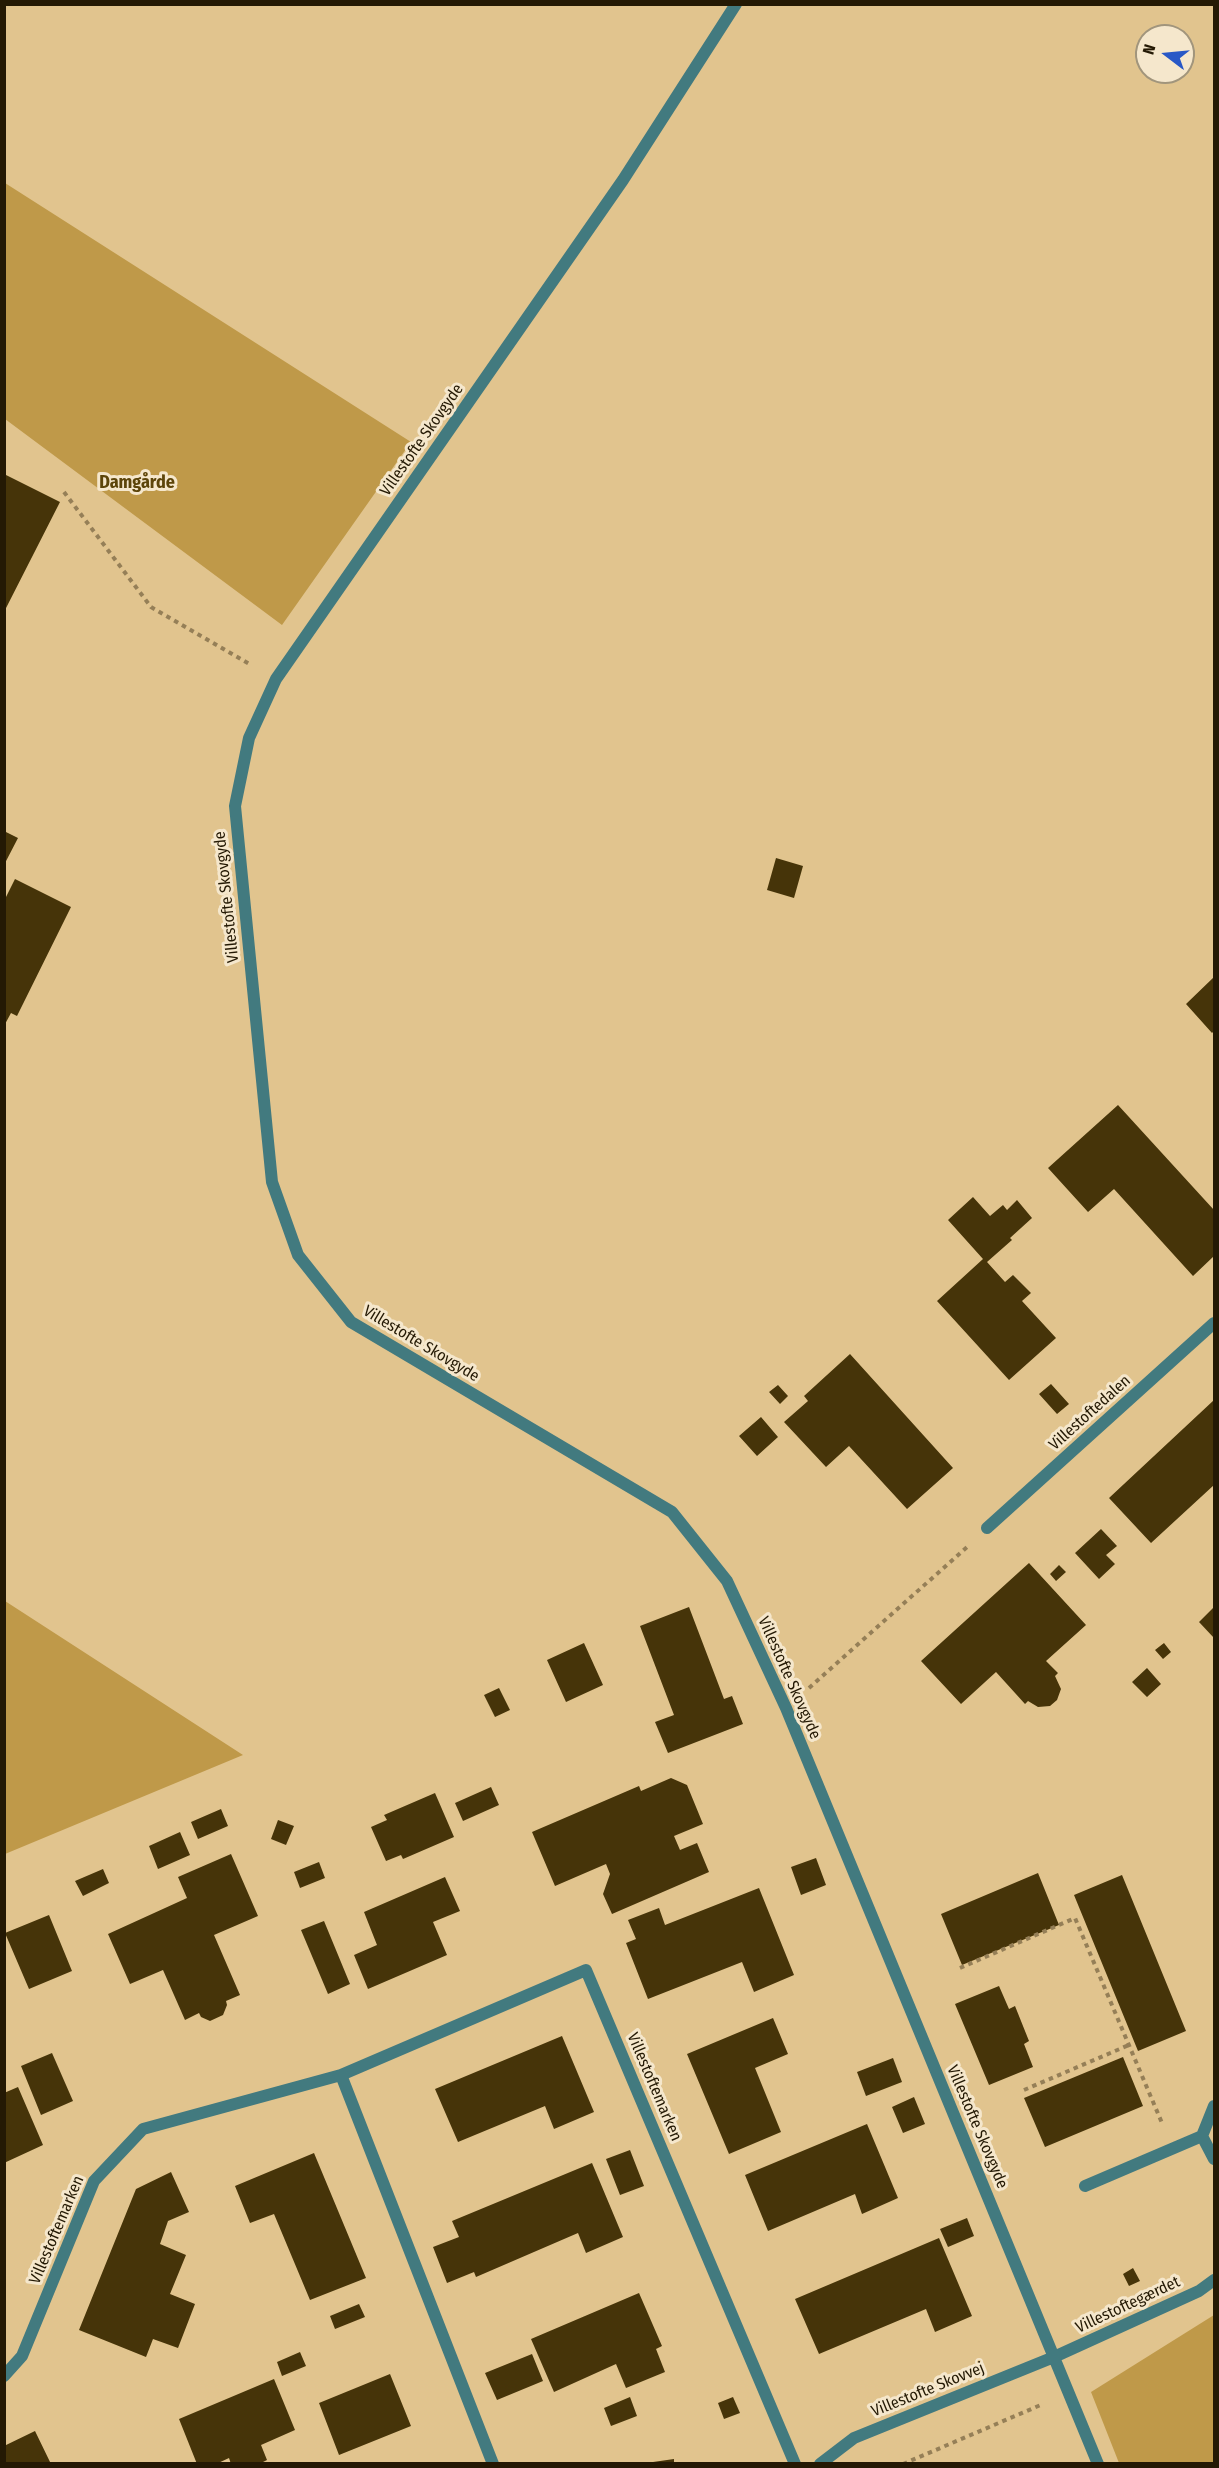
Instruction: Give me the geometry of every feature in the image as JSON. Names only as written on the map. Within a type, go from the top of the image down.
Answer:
[{"type":"street","name":"Villestofte Skovgyde","points":[[736,4],[623,180],[276,679],[249,738],[235,806],[272,1182],[298,1255],[351,1322],[672,1512],[727,1581],[786,1708],[1098,2463]]},
{"type":"street","name":"Villestoftedalen","points":[[987,1528],[1215,1323]]},
{"type":"street","name":"Villestoftemarken","points":[[4,2376],[21,2356],[94,2181],[143,2129],[341,2075],[586,1970],[795,2463]]},
{"type":"street","points":[[341,2075],[493,2463]]},
{"type":"street","points":[[1085,2186],[1202,2136],[1215,2106]]},
{"type":"street","points":[[1202,2136],[1215,2159]]},
{"type":"street","name":"Villestoftegærdet","points":[[1054,2357],[1198,2291],[1215,2280]]},
{"type":"street","name":"Villestofte Skovvej","points":[[820,2463],[854,2438],[1054,2357]]},
{"type":"path","points":[[64,492],[151,607],[276,679]]},
{"type":"path","points":[[786,1708],[987,1528]]},
{"type":"path","points":[[960,1968],[1075,1918],[1173,2149]]},
{"type":"path","points":[[1024,2090],[1129,2045]]},
{"type":"path","points":[[903,2463],[1069,2393]]},
{"type":"shaded area","points":[[5,183],[411,442],[282,625],[5,419]]},
{"type":"shaded area","points":[[5,1601],[243,1755],[5,1854]]},
{"type":"shaded area","points":[[1214,2315],[1214,2463],[1119,2463],[1091,2392]]},
{"type":"building","points":[[4,474],[60,502],[4,612]]},
{"type":"building","points":[[4,831],[18,838],[4,865]]},
{"type":"building","points":[[776,858],[803,866],[794,898],[767,890]]},
{"type":"building","points":[[15,879],[71,907],[17,1016],[11,1013],[4,1026],[4,901]]},
{"type":"building","points":[[1214,977],[1214,1031],[1212,1033],[1186,1004]]},
{"type":"building","points":[[1118,1105],[1214,1210],[1214,1256],[1193,1276],[1114,1189],[1088,1212],[1048,1168]]},
{"type":"building","points":[[973,1197],[990,1216],[1003,1205],[1007,1210],[1017,1200],[1032,1218],[987,1262],[1005,1282],[1013,1275],[1031,1293],[1022,1301],[1056,1338],[1009,1380],[937,1301],[983,1259],[948,1220]]},
{"type":"building","points":[[850,1354],[953,1468],[907,1509],[849,1446],[826,1467],[784,1422],[808,1401],[804,1396]]},
{"type":"building","points":[[1051,1384],[1069,1404],[1057,1414],[1039,1394]]},
{"type":"building","points":[[778,1385],[788,1396],[780,1404],[769,1392]]},
{"type":"building","points":[[1214,1400],[1214,1485],[1151,1543],[1109,1498]]},
{"type":"building","points":[[761,1417],[778,1437],[757,1456],[739,1436]]},
{"type":"building","points":[[1101,1529],[1117,1546],[1106,1555],[1115,1564],[1099,1579],[1075,1553]]},
{"type":"building","points":[[1029,1563],[1086,1625],[1046,1661],[1058,1673],[1055,1676],[1061,1689],[1057,1700],[1050,1706],[1038,1707],[1028,1701],[1025,1704],[996,1672],[961,1704],[921,1661]]},
{"type":"building","points":[[1059,1565],[1066,1572],[1056,1581],[1050,1574]]},
{"type":"building","points":[[689,1607],[724,1699],[732,1696],[743,1724],[668,1753],[655,1722],[674,1715],[640,1626]]},
{"type":"building","points":[[1214,1607],[1214,1638],[1199,1622]]},
{"type":"building","points":[[584,1643],[603,1685],[566,1702],[547,1660]]},
{"type":"building","points":[[1164,1643],[1171,1652],[1163,1659],[1155,1650]]},
{"type":"building","points":[[1147,1668],[1161,1684],[1147,1697],[1132,1682]]},
{"type":"building","points":[[499,1688],[510,1710],[495,1717],[484,1695]]},
{"type":"building","points":[[671,1778],[687,1785],[703,1824],[674,1836],[680,1850],[697,1843],[709,1872],[612,1914],[603,1894],[610,1874],[606,1864],[555,1886],[532,1832],[639,1786],[641,1791]]},
{"type":"building","points":[[491,1787],[499,1805],[463,1821],[455,1803]]},
{"type":"building","points":[[435,1793],[454,1837],[403,1859],[401,1855],[386,1861],[371,1827],[387,1820],[384,1815]]},
{"type":"building","points":[[221,1809],[228,1826],[198,1839],[191,1822]]},
{"type":"building","points":[[278,1820],[294,1826],[286,1845],[271,1839]]},
{"type":"building","points":[[180,1832],[190,1855],[158,1869],[149,1846]]},
{"type":"building","points":[[231,1854],[258,1916],[214,1935],[240,1995],[226,2001],[227,2005],[223,2015],[210,2021],[201,2017],[199,2013],[185,2020],[163,1970],[130,1984],[108,1934],[187,1898],[178,1877]]},
{"type":"building","points":[[816,1858],[826,1885],[801,1895],[791,1867]]},
{"type":"building","points":[[319,1862],[325,1878],[300,1888],[294,1872]]},
{"type":"building","points":[[103,1869],[109,1883],[83,1896],[75,1881]]},
{"type":"building","points":[[1038,1873],[1059,1925],[962,1965],[941,1914]]},
{"type":"building","points":[[1122,1875],[1186,2031],[1138,2051],[1074,1895]]},
{"type":"building","points":[[445,1877],[460,1911],[433,1922],[447,1955],[368,1989],[354,1955],[377,1945],[364,1912]]},
{"type":"building","points":[[759,1888],[794,1975],[754,1992],[742,1962],[648,1999],[626,1943],[636,1939],[628,1920],[659,1908],[665,1925]]},
{"type":"building","points":[[49,1915],[72,1971],[29,1989],[5,1933]]},
{"type":"building","points":[[324,1921],[350,1984],[328,1994],[301,1930]]},
{"type":"building","points":[[999,1986],[1009,2009],[1015,2006],[1029,2041],[1024,2044],[1033,2067],[989,2085],[955,2004]]},
{"type":"building","points":[[773,2018],[788,2054],[755,2068],[781,2132],[729,2154],[687,2054]]},
{"type":"building","points":[[562,2036],[594,2112],[554,2129],[545,2106],[458,2142],[435,2089]]},
{"type":"building","points":[[52,2053],[73,2101],[41,2115],[21,2066]]},
{"type":"building","points":[[1123,2057],[1143,2106],[1045,2147],[1024,2098]]},
{"type":"building","points":[[893,2058],[902,2082],[866,2096],[857,2072]]},
{"type":"building","points":[[18,2087],[43,2145],[4,2163],[4,2093]]},
{"type":"building","points":[[914,2097],[925,2124],[903,2133],[892,2107]]},
{"type":"building","points":[[867,2124],[898,2198],[862,2214],[855,2194],[768,2231],[745,2175]]},
{"type":"building","points":[[630,2150],[644,2186],[620,2195],[606,2159]]},
{"type":"building","points":[[314,2153],[366,2278],[310,2300],[274,2214],[250,2223],[235,2186]]},
{"type":"building","points":[[592,2163],[623,2237],[586,2253],[578,2233],[476,2277],[474,2272],[447,2283],[433,2247],[459,2237],[452,2221]]},
{"type":"building","points":[[171,2172],[189,2212],[168,2221],[160,2244],[186,2255],[170,2294],[195,2304],[178,2348],[153,2339],[146,2357],[79,2330],[136,2189]]},
{"type":"building","points":[[967,2218],[974,2236],[948,2247],[940,2229]]},
{"type":"building","points":[[939,2238],[972,2316],[935,2332],[926,2309],[819,2354],[795,2299]]},
{"type":"building","points":[[1133,2268],[1140,2281],[1129,2286],[1123,2274]]},
{"type":"building","points":[[639,2293],[662,2346],[656,2349],[665,2372],[626,2388],[616,2364],[554,2392],[531,2339]]},
{"type":"building","points":[[359,2304],[365,2317],[335,2329],[330,2316]]},
{"type":"building","points":[[300,2352],[306,2366],[282,2376],[277,2362]]},
{"type":"building","points":[[532,2354],[543,2381],[497,2400],[485,2373]]},
{"type":"building","points":[[390,2374],[411,2426],[339,2455],[319,2403]]},
{"type":"building","points":[[274,2379],[295,2430],[261,2445],[267,2460],[259,2464],[231,2464],[229,2458],[216,2464],[197,2464],[179,2419]]},
{"type":"building","points":[[630,2397],[637,2416],[611,2426],[604,2408]]},
{"type":"building","points":[[733,2397],[740,2413],[724,2419],[718,2403]]},
{"type":"building","points":[[35,2431],[51,2464],[4,2464],[4,2446]]},
{"type":"building","points":[[674,2459],[674,2464],[653,2464],[653,2462]]},
{"type":"district","name":"Damgårde","points":[[137,483]]}]
